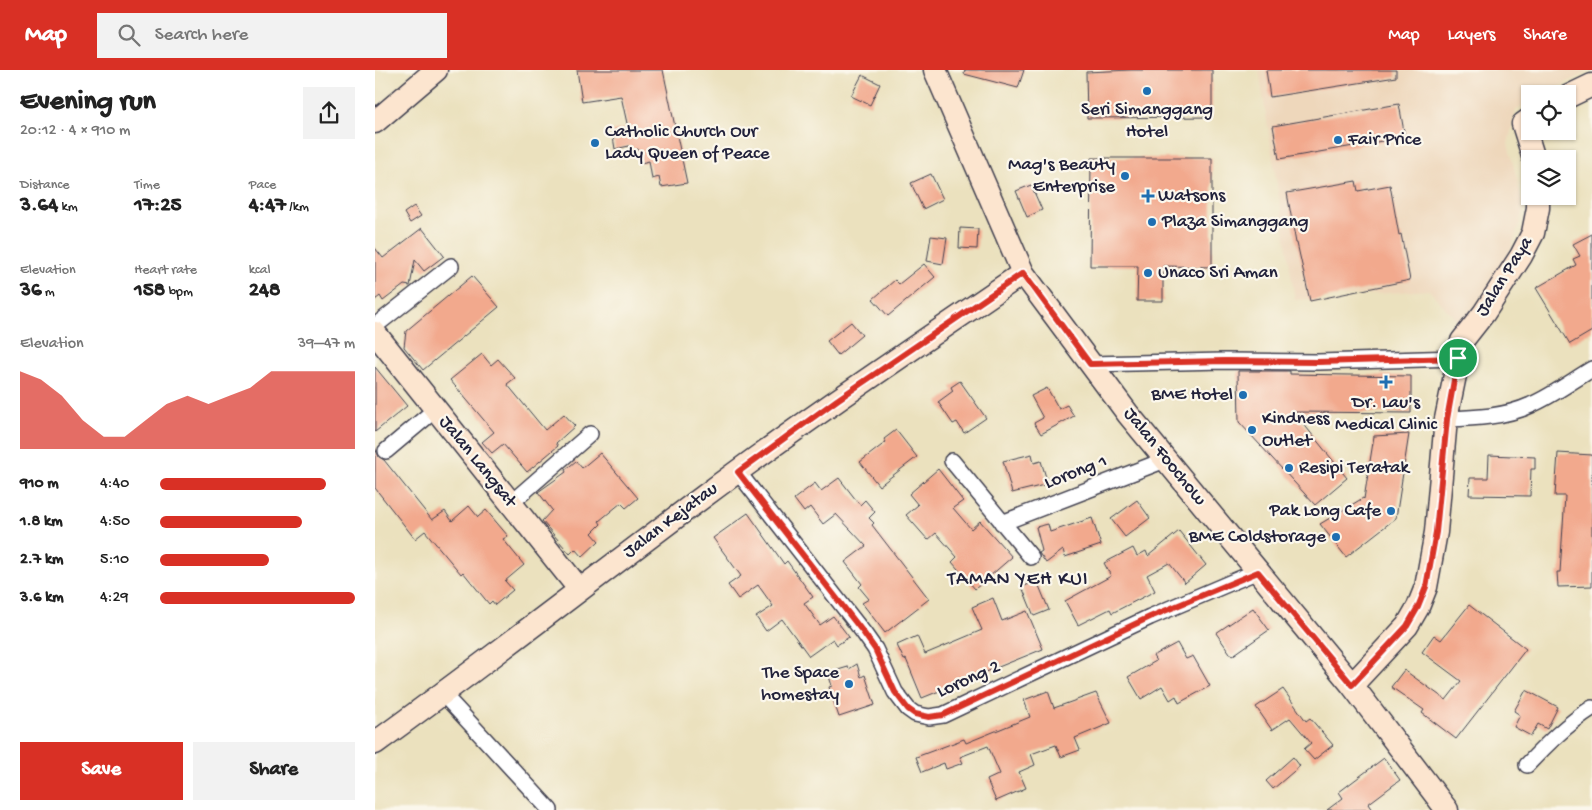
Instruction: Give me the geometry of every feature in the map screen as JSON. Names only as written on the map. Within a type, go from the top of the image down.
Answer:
[{"type":"main road","points":[[375,122],[437,70]]},
{"type":"main road","name":"Jalan Foochow","points":[[935,70],[1023,273],[1090,364],[1165,460],[1352,685],[1439,807]]},
{"type":"main road","points":[[1576,93],[1592,85]]},
{"type":"main road","name":"Jalan Paya","points":[[1352,685],[1407,626],[1418,607],[1426,587],[1436,532],[1447,419],[1458,358],[1463,341],[1484,313],[1521,256],[1533,232],[1538,205]]},
{"type":"main road","name":"Jalan Kejatau","points":[[375,743],[837,400],[1023,273]]},
{"type":"main road","name":"Jalan Langsat","points":[[375,333],[580,590]]},
{"type":"street","points":[[375,326],[451,266]]},
{"type":"street","points":[[1090,364],[1225,361],[1318,362],[1458,358]]},
{"type":"street","points":[[1447,419],[1472,418],[1513,412],[1533,405],[1592,369]]},
{"type":"street","points":[[386,451],[436,410]]},
{"type":"street","points":[[511,503],[590,434]]},
{"type":"street","name":"Lorong 1","points":[[1002,523],[1165,460]]},
{"type":"street","points":[[952,461],[1031,558]]},
{"type":"street","name":"Lorong 2","points":[[738,472],[871,643],[903,704],[915,714],[929,717],[943,715],[1150,617],[1258,572]]},
{"type":"street","points":[[443,694],[549,810]]},
{"type":"street","points":[[1527,765],[1552,739],[1592,708]]},
{"type":"shaded area","points":[[1259,70],[1590,70],[1562,85],[1521,85],[1521,107],[1516,110],[1508,144],[1521,196],[1521,205],[1523,205],[1524,208],[1508,260],[1461,325],[1429,290],[1295,300]]},
{"type":"building","points":[[577,70],[663,70],[687,183],[661,187],[659,177],[652,179],[649,161],[641,163],[638,149],[630,151],[629,146],[615,149],[612,131],[628,128],[621,96],[582,102]]},
{"type":"building","points":[[965,70],[1024,70],[1018,88],[964,74]]},
{"type":"building","points":[[1212,70],[1212,117],[1087,118],[1086,72]]},
{"type":"building","points":[[1266,70],[1396,70],[1396,77],[1270,97]]},
{"type":"building","points":[[862,75],[880,84],[870,105],[851,96]]},
{"type":"building","points":[[1399,104],[1405,137],[1279,159],[1273,126]]},
{"type":"building","points":[[1091,158],[1212,158],[1212,267],[1163,266],[1163,301],[1137,301],[1138,266],[1090,266]]},
{"type":"building","points":[[931,174],[943,199],[923,209],[911,183]]},
{"type":"building","points":[[1356,181],[1358,191],[1390,185],[1410,280],[1310,301],[1296,243],[1287,193]]},
{"type":"building","points":[[1031,185],[1042,210],[1027,217],[1016,191]]},
{"type":"building","points":[[414,206],[421,216],[410,223],[404,213]]},
{"type":"building","points":[[422,228],[444,256],[424,271],[415,260],[410,286],[404,285],[383,301],[380,296],[375,300],[375,248],[383,258]]},
{"type":"building","points":[[960,228],[978,229],[977,249],[959,248]]},
{"type":"building","points":[[1592,234],[1592,331],[1570,344],[1536,288],[1576,265],[1573,259],[1580,256],[1573,244]]},
{"type":"building","points":[[931,236],[947,238],[943,264],[927,261]]},
{"type":"building","points":[[924,264],[935,277],[888,316],[873,299],[895,280],[899,284]]},
{"type":"building","points":[[472,276],[499,307],[423,370],[404,347],[406,331]]},
{"type":"building","points":[[851,322],[862,335],[838,355],[827,341]]},
{"type":"building","points":[[482,354],[491,365],[498,359],[515,378],[507,384],[545,430],[564,414],[575,426],[556,443],[558,446],[527,472],[503,444],[492,453],[482,442],[494,432],[450,380]]},
{"type":"building","points":[[375,367],[407,406],[375,432]]},
{"type":"building","points":[[1238,371],[1290,371],[1290,374],[1411,376],[1411,413],[1294,412],[1347,478],[1315,505],[1239,422]]},
{"type":"building","points":[[960,381],[986,418],[964,433],[957,422],[953,424],[938,402],[953,391],[951,387]]},
{"type":"building","points":[[1047,388],[1059,409],[1067,405],[1074,416],[1041,434],[1034,423],[1043,418],[1031,396]]},
{"type":"building","points":[[896,430],[917,457],[879,486],[860,462],[886,442],[884,439]]},
{"type":"building","points":[[1409,434],[1396,518],[1346,557],[1320,524],[1364,499],[1374,436]]},
{"type":"building","points":[[375,448],[379,457],[384,460],[432,520],[445,511],[452,521],[469,506],[478,517],[486,510],[508,536],[503,539],[524,565],[505,581],[513,590],[495,605],[492,601],[489,604],[463,572],[461,574],[425,531],[415,539],[375,488]]},
{"type":"building","points":[[600,453],[638,498],[626,508],[621,503],[599,521],[601,524],[592,533],[599,541],[582,557],[575,549],[570,554],[542,521],[552,510],[538,492],[566,472],[565,470],[576,461],[582,468]]},
{"type":"building","points":[[1558,453],[1592,455],[1592,586],[1558,587],[1557,572],[1560,572],[1565,496],[1555,496]]},
{"type":"building","points":[[1032,454],[1034,463],[1041,461],[1048,484],[1012,493],[1003,461]]},
{"type":"building","points":[[1489,455],[1535,457],[1535,469],[1531,469],[1530,496],[1469,495],[1470,478],[1488,478]]},
{"type":"building","points":[[938,469],[963,501],[953,508],[971,529],[980,521],[1012,557],[975,589],[952,562],[957,557],[936,533],[928,540],[906,515],[918,505],[909,494]]},
{"type":"building","points":[[839,478],[860,505],[865,500],[875,512],[869,518],[874,523],[872,525],[929,599],[885,633],[862,603],[869,599],[859,587],[862,584],[845,562],[866,546],[836,514],[823,524],[810,507],[804,512],[794,499],[815,483],[821,491]]},
{"type":"building","points":[[1137,500],[1150,518],[1125,537],[1111,519]]},
{"type":"building","points":[[748,513],[784,564],[787,561],[813,597],[804,603],[820,625],[833,616],[849,637],[837,645],[833,639],[809,656],[782,619],[766,631],[756,617],[773,606],[758,585],[738,599],[728,585],[741,576],[713,538]]},
{"type":"building","points":[[1092,518],[1101,545],[1065,557],[1063,550],[1046,563],[1039,553],[1042,551],[1036,527],[1048,524],[1050,532]]},
{"type":"building","points":[[1179,531],[1206,565],[1185,583],[1169,563],[1147,575],[1155,591],[1112,613],[1110,609],[1078,625],[1065,601],[1111,576],[1104,563],[1133,548],[1137,556],[1146,551],[1148,556]]},
{"type":"building","points":[[1037,581],[1049,610],[1034,616],[1022,587]]},
{"type":"building","points":[[993,598],[1002,621],[1027,611],[1043,649],[922,698],[906,659],[904,660],[897,645],[917,636],[925,654],[982,630],[972,607]]},
{"type":"building","points":[[1469,605],[1526,649],[1456,739],[1422,713],[1424,710],[1391,687],[1404,670],[1446,700],[1461,681],[1422,652],[1434,635],[1441,640]]},
{"type":"building","points":[[1253,608],[1269,630],[1232,656],[1216,633]]},
{"type":"building","points":[[1177,643],[1186,659],[1193,656],[1210,686],[1179,703],[1176,696],[1170,700],[1162,686],[1141,699],[1128,677],[1156,661],[1153,656]]},
{"type":"building","points":[[857,664],[861,677],[865,675],[875,705],[839,717],[829,687],[832,686],[828,673],[848,667],[849,669]]},
{"type":"building","points":[[1283,689],[1306,721],[1310,718],[1333,745],[1314,760],[1304,749],[1311,743],[1290,718],[1272,730],[1256,707]]},
{"type":"building","points":[[1526,690],[1558,707],[1547,729],[1538,724],[1531,736],[1514,727],[1520,715],[1514,711]]},
{"type":"building","points":[[1048,691],[1054,708],[1096,693],[1111,723],[1075,738],[1080,750],[1061,757],[1056,745],[1031,754],[1035,765],[1019,772],[1026,788],[996,801],[987,780],[1000,774],[988,746],[960,757],[963,763],[946,769],[944,763],[922,772],[916,757],[964,739],[966,743],[1030,717],[1024,700]]},
{"type":"building","points":[[1293,757],[1300,766],[1273,789],[1266,781]]},
{"type":"building","points":[[1384,758],[1400,780],[1368,804],[1372,810],[1327,810],[1343,798],[1339,792]]},
{"type":"place","name":"Seri Simanggang Hotel","points":[[1147,91]]},
{"type":"place","name":"Fair Price","points":[[1338,140]]},
{"type":"place","name":"Catholic Church Our Lady Queen of Peace","points":[[595,143]]},
{"type":"place","name":"Mag's Beauty Enterprise","points":[[1125,176]]},
{"type":"place","name":"Watsons","points":[[1148,196]]},
{"type":"place","name":"Plaza Simanggang","points":[[1152,222]]},
{"type":"place","name":"Unaco Sri Aman","points":[[1148,273]]},
{"type":"place","name":"Dr. Lau's Medical Clinic","points":[[1386,382]]},
{"type":"place","name":"BME Hotel","points":[[1243,395]]},
{"type":"place","name":"Kindness Outlet","points":[[1252,430]]},
{"type":"place","name":"Resipi Teratak","points":[[1289,468]]},
{"type":"place","name":"Pak Long Cafe","points":[[1391,511]]},
{"type":"place","name":"BME Coldstorage","points":[[1336,537]]},
{"type":"place","name":"The Space homestay","points":[[849,684]]},
{"type":"district","name":"TAMAN YEH KUI","points":[[1018,580]]},
{"type":"route","points":[[1023,273],[1090,364],[1225,361],[1318,362],[1458,358],[1447,419],[1436,532],[1426,587],[1418,607],[1407,626],[1352,685],[1258,572],[1150,617],[943,715],[929,717],[915,714],[903,704],[895,692],[875,649],[863,632],[738,472],[837,400],[1023,273]]}]
